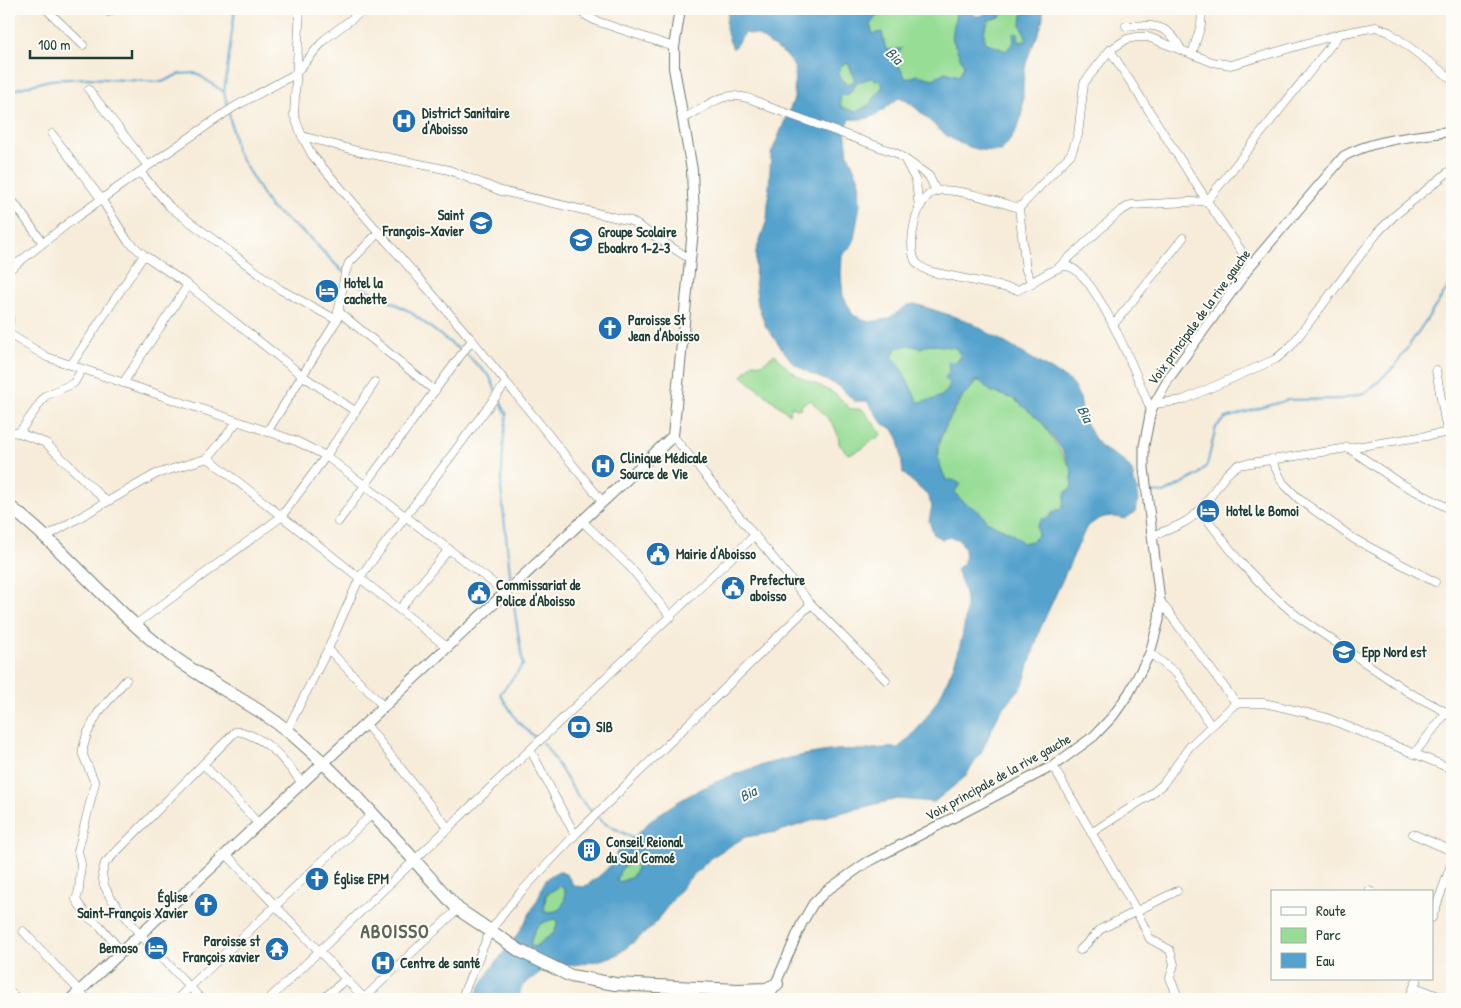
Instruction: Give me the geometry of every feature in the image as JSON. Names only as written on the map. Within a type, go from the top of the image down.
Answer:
[{"type":"highway","points":[[9,506],[47,536],[135,625],[180,662],[236,696],[286,730],[323,762],[458,909],[495,935],[538,960],[571,976],[615,984],[738,990],[766,989],[776,984]]},
{"type":"highway","points":[[738,990],[749,999]]},
{"type":"main road","points":[[71,999],[673,436],[694,219],[694,193],[683,119],[676,91],[674,46],[680,9]]},
{"type":"street","points":[[46,9],[83,45]]},
{"type":"street","points":[[104,9],[108,12],[114,9]]},
{"type":"street","points":[[300,9],[294,115],[302,136],[312,154],[472,340],[602,501]]},
{"type":"street","points":[[9,270],[148,166],[234,107],[295,74],[325,39],[358,11],[365,9]]},
{"type":"street","points":[[575,9],[596,20],[674,46]]},
{"type":"street","points":[[1192,54],[1201,25],[1202,9]]},
{"type":"street","points":[[1126,26],[1149,25],[1166,31],[1175,36],[1181,50]]},
{"type":"street","points":[[1019,208],[1071,154],[1078,135],[1084,83],[1110,50],[1117,44],[1137,37],[1160,41],[1212,62],[1231,65],[1339,34],[1376,27],[1389,32],[1452,79]]},
{"type":"street","points":[[904,158],[916,181],[919,209],[912,247],[915,261],[920,267],[932,272],[1010,290],[1018,290],[1058,268],[1119,212],[1131,205],[1207,201],[1339,34]]},
{"type":"street","points":[[1110,50],[1251,266]]},
{"type":"street","points":[[90,90],[148,166]]},
{"type":"street","points":[[683,119],[723,97],[737,95],[751,98],[769,107],[904,158],[929,176],[936,191]]},
{"type":"street","name":"Voix principale de la rive gauche","points":[[769,999],[802,923],[813,904],[826,891],[866,863],[1053,766],[1094,736],[1113,716],[1129,693],[1150,653],[1159,620],[1160,601],[1144,468],[1144,446],[1153,407],[1169,378],[1251,266],[1344,156],[1359,148],[1381,142],[1452,131]]},
{"type":"street","points":[[52,134],[102,200],[119,230],[144,255],[188,285],[303,376],[355,411]]},
{"type":"street","points":[[302,136],[361,152],[449,170],[502,191],[631,221],[690,259]]},
{"type":"street","points":[[1058,268],[1065,266],[1073,269],[1083,278],[1114,324],[1153,407],[1183,400],[1276,359],[1291,346],[1378,232],[1394,216],[1452,169]]},
{"type":"street","points":[[140,172],[170,207],[281,290],[337,320]]},
{"type":"street","points":[[919,209],[927,196],[936,191],[975,196],[1019,208]]},
{"type":"street","points":[[9,196],[43,243]]},
{"type":"street","points":[[1019,208],[1026,270],[1032,284]]},
{"type":"street","points":[[267,432],[337,320],[344,273],[349,263],[378,232]]},
{"type":"street","points":[[1114,324],[1183,238]]},
{"type":"street","points":[[71,365],[144,255]]},
{"type":"street","points":[[123,383],[188,285]]},
{"type":"street","points":[[9,303],[9,323]]},
{"type":"street","points":[[338,311],[435,391]]},
{"type":"street","points":[[9,334],[47,357],[296,441],[326,456],[505,592]]},
{"type":"street","points":[[338,522],[472,340]]},
{"type":"street","points":[[19,433],[45,396],[74,383],[82,369]]},
{"type":"street","points":[[1152,536],[1184,524],[1200,510],[1233,468],[1271,459],[1450,432],[1436,370]]},
{"type":"street","points":[[135,625],[281,517],[326,456],[375,382]]},
{"type":"street","points":[[286,730],[328,649],[360,577],[506,383]]},
{"type":"street","points":[[47,536],[156,474],[208,458],[237,422]]},
{"type":"street","points":[[9,432],[19,433],[46,443],[107,502]]},
{"type":"street","points":[[673,436],[811,604],[886,680]]},
{"type":"street","points":[[1347,447],[1398,482],[1452,510]]},
{"type":"street","points":[[208,458],[447,646]]},
{"type":"street","points":[[1271,459],[1283,482],[1299,499],[1354,539],[1435,582]]},
{"type":"street","points":[[1200,510],[1240,562],[1268,591],[1297,616],[1408,692],[1449,714],[1414,754]]},
{"type":"street","points":[[581,520],[630,568],[671,617]]},
{"type":"street","points":[[269,999],[531,751],[755,535]]},
{"type":"street","points":[[400,609],[449,549]]},
{"type":"street","points":[[1160,601],[1236,703]]},
{"type":"street","points":[[461,999],[518,895],[576,835],[811,604]]},
{"type":"street","points":[[328,649],[383,706]]},
{"type":"street","points":[[1150,653],[1177,674],[1211,726]]},
{"type":"street","points":[[121,951],[100,926],[88,917],[76,900],[79,890],[81,864],[78,851],[95,783],[83,748],[86,734],[98,713],[126,680]]},
{"type":"street","points":[[1091,833],[1149,796],[1163,784],[1190,746],[1236,703],[1264,703],[1324,717],[1452,770]]},
{"type":"street","points":[[365,723],[449,829]]},
{"type":"street","points":[[201,999],[140,933],[107,891],[102,874],[105,863],[238,731],[271,746],[302,782]]},
{"type":"street","points":[[531,751],[576,835]]},
{"type":"street","points":[[203,764],[258,823]]},
{"type":"street","points":[[1053,766],[1136,910],[1150,939],[1170,950],[1174,964],[1170,978],[1179,999]]},
{"type":"street","points":[[177,999],[371,815]]},
{"type":"street","points":[[1413,834],[1452,851]]},
{"type":"street","points":[[226,854],[364,999],[458,909]]},
{"type":"street","points":[[1434,912],[1452,862]]},
{"type":"street","points":[[1080,950],[1101,929],[1177,891]]},
{"type":"street","points":[[23,932],[87,999]]},
{"type":"street","points":[[323,999],[346,979]]},
{"type":"street","points":[[1409,999],[1416,983],[1446,999]]},
{"type":"street","points":[[9,991],[17,999]]},
{"type":"green space","points":[[894,9],[954,9],[956,14],[952,38],[964,66],[959,76],[945,72],[933,79],[918,75],[906,79],[894,57],[901,49],[886,50],[882,33],[873,34],[870,25],[880,14]]},
{"type":"green space","points":[[1004,9],[1029,10],[1022,15],[1021,25],[1027,39],[1022,42],[1014,42],[1006,51],[985,42],[984,31],[989,20],[1000,17]]},
{"type":"green space","points":[[846,63],[849,64],[855,81],[848,84],[841,79],[839,72],[840,66]]},
{"type":"green space","points":[[871,78],[880,81],[883,86],[869,105],[856,112],[841,107],[840,96],[849,94],[858,82]]},
{"type":"green space","points":[[929,344],[956,348],[961,356],[949,372],[949,387],[946,392],[933,400],[918,402],[892,356],[896,348],[908,345],[921,348]]},
{"type":"green space","points":[[775,354],[795,374],[835,394],[850,409],[862,409],[882,434],[860,450],[848,454],[839,444],[833,425],[811,400],[802,404],[801,408],[796,409],[792,406],[789,414],[742,376],[753,363],[762,364]]},
{"type":"green space","points":[[975,381],[980,381],[990,391],[1014,399],[1041,421],[1072,470],[1072,487],[1066,492],[1062,508],[1037,526],[1038,536],[1032,541],[1023,543],[1011,533],[986,521],[980,513],[960,502],[939,464],[937,452],[943,432]]},
{"type":"green space","points":[[634,863],[638,866],[632,877],[620,882],[617,880],[622,868]]},
{"type":"green space","points":[[560,886],[565,890],[564,905],[555,912],[544,912],[546,895]]},
{"type":"green space","points":[[556,919],[558,923],[554,933],[534,947],[530,945],[538,926]]},
{"type":"water","name":"Bia","points":[[730,9],[769,9],[781,11],[782,9],[894,9],[877,16],[870,25],[873,34],[882,32],[886,50],[902,49],[894,57],[906,79],[918,75],[933,79],[945,72],[959,76],[964,66],[952,38],[956,14],[954,9],[966,9],[976,16],[983,15],[988,9],[1004,9],[1000,17],[989,20],[984,31],[985,42],[1006,51],[1014,42],[1013,34],[1018,33],[1019,42],[1027,39],[1021,25],[1022,15],[1029,9],[1043,9],[1042,23],[1029,54],[1024,74],[1023,107],[1018,127],[1001,151],[971,148],[954,140],[913,105],[900,97],[872,117],[850,119],[845,129],[848,155],[859,179],[860,205],[853,244],[842,256],[843,296],[853,315],[869,322],[888,319],[908,305],[915,304],[968,321],[1070,381],[1080,398],[1084,421],[1100,447],[1123,460],[1132,471],[1138,500],[1135,512],[1125,519],[1104,517],[1086,528],[1040,629],[1023,685],[999,713],[982,751],[965,777],[934,802],[897,799],[827,816],[777,832],[745,837],[712,857],[686,882],[651,928],[617,955],[597,961],[543,970],[522,986],[518,999],[474,999],[489,973],[520,931],[543,885],[552,875],[559,871],[567,875],[574,886],[584,887],[605,871],[613,862],[618,850],[658,815],[699,790],[743,771],[789,758],[813,754],[840,750],[898,748],[925,720],[936,703],[946,684],[960,644],[964,625],[966,597],[956,570],[964,563],[965,549],[960,540],[951,537],[942,539],[934,535],[929,521],[932,506],[927,495],[903,473],[899,440],[893,429],[883,424],[867,401],[854,401],[839,386],[811,374],[793,363],[766,327],[758,305],[755,282],[756,251],[767,220],[771,154],[794,99],[795,68],[786,55],[757,35],[745,33],[733,49],[726,29]],"holes":[[[846,63],[849,64],[855,81],[848,84],[843,80],[839,73],[840,67]],[[871,78],[880,81],[883,86],[869,105],[856,112],[841,107],[840,96],[849,94],[858,82]],[[929,344],[956,348],[961,356],[957,362],[948,362],[949,372],[945,378],[951,384],[941,396],[918,402],[900,366],[892,356],[896,348],[908,345],[921,348]],[[975,381],[980,381],[990,391],[1014,399],[1041,421],[1062,450],[1072,470],[1072,487],[1066,492],[1062,508],[1053,512],[1049,518],[1042,519],[1037,526],[1038,536],[1032,541],[1023,543],[1011,533],[986,521],[980,512],[966,504],[958,496],[955,491],[961,484],[953,480],[946,480],[941,467],[938,448],[943,432],[963,396]],[[634,863],[638,866],[632,877],[620,882],[617,880],[619,873],[627,865]],[[560,886],[565,890],[563,904],[558,910],[544,912],[546,894]],[[556,919],[558,922],[554,933],[534,947],[530,945],[535,930],[545,922]]]},
{"type":"waterway","points":[[228,108],[224,92],[235,9]]},
{"type":"waterway","points":[[9,91],[50,80],[88,78],[162,82],[179,74],[196,73],[224,92]]},
{"type":"waterway","points":[[229,112],[236,150],[270,207],[310,238],[343,272]]},
{"type":"waterway","points":[[347,275],[353,282],[409,311],[461,351]]},
{"type":"waterway","points":[[1151,492],[1164,493],[1198,475],[1207,465],[1216,427],[1226,418],[1288,400],[1342,399],[1367,392],[1395,366],[1452,282]]},
{"type":"waterway","points":[[465,353],[490,377],[496,391]]},
{"type":"waterway","points":[[498,396],[507,415],[501,488],[511,583]]},
{"type":"waterway","points":[[1133,490],[1144,491]]},
{"type":"waterway","points":[[512,593],[523,665],[500,694],[518,722],[538,740]]},
{"type":"waterway","points":[[542,743],[579,798],[593,813]]},
{"type":"waterway","points":[[597,816],[604,823],[635,839]]},
{"type":"place","name":"District Sanitaire d'Aboisso","points":[[404,121]]},
{"type":"place","name":"Saint François-Xavier","points":[[481,223]]},
{"type":"place","name":"Groupe Scolaire Eboakro 1-2-3","points":[[581,240]]},
{"type":"place","name":"Hotel la cachette","points":[[327,291]]},
{"type":"place","name":"Paroisse St Jean d'Aboisso","points":[[610,328]]},
{"type":"place","name":"Clinique Médicale Source de Vie","points":[[603,466]]},
{"type":"place","name":"Hotel le Bomoi","points":[[1208,511]]},
{"type":"place","name":"Mairie d'Aboisso","points":[[658,554]]},
{"type":"place","name":"Prefecture aboisso","points":[[733,588]]},
{"type":"place","name":"Commissariat de Police d'Aboisso","points":[[479,593]]},
{"type":"place","name":"Epp Nord est","points":[[1344,652]]},
{"type":"place","name":"SIB","points":[[579,727]]},
{"type":"place","name":"Conseil Reional du Sud Comoé","points":[[589,850]]},
{"type":"place","name":"Église EPM","points":[[317,879]]},
{"type":"place","name":"Église Saint-François Xavier","points":[[206,905]]},
{"type":"place","name":"Bemoso","points":[[156,948]]},
{"type":"place","name":"Paroisse st François xavier","points":[[277,949]]},
{"type":"place","name":"Centre de santé","points":[[383,963]]},
{"type":"district","name":"ABOISSO","points":[[395,931]]}]
